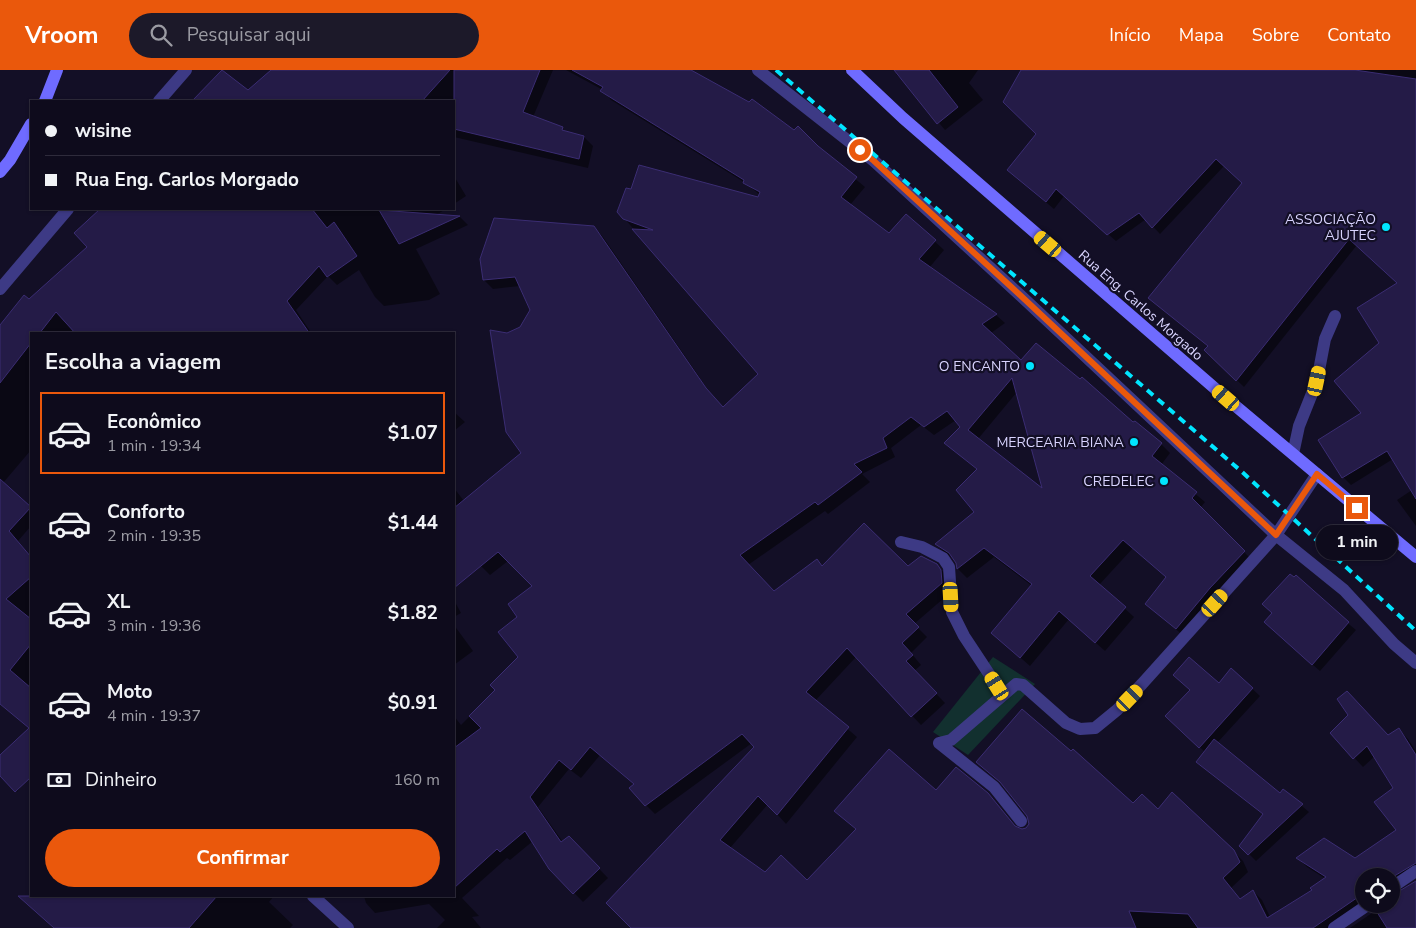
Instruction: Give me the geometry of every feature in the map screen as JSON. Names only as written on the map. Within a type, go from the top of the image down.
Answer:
[{"type":"street","points":[[45,100],[57,70]]},
{"type":"street","points":[[161,100],[186,70]]},
{"type":"street","points":[[758,70],[874,161],[1276,535],[1344,590],[1394,644],[1416,663]]},
{"type":"street","name":"Rua Eng. Carlos Morgado","points":[[859,72],[903,118],[1226,398],[1416,557]]},
{"type":"street","points":[[0,172],[10,160],[30,126]]},
{"type":"street","points":[[0,289],[67,210]]},
{"type":"street","points":[[1293,454],[1299,426],[1317,381],[1325,339],[1335,316]]},
{"type":"street","points":[[1021,821],[994,787],[939,743],[951,740],[1016,684],[1023,685],[1066,723],[1080,729],[1095,728],[1117,710],[1142,684],[1276,535],[1317,474]]},
{"type":"street","points":[[901,542],[922,547],[943,558],[949,567],[952,612],[964,636],[1003,695]]},
{"type":"street","points":[[1400,882],[1416,871]]},
{"type":"street","points":[[314,897],[348,928]]},
{"type":"street","points":[[1334,928],[1356,913]]},
{"type":"green space","points":[[993,657],[1035,684],[968,755],[933,732]]},
{"type":"building","points":[[222,70],[248,90],[271,70],[450,70],[423,100],[193,100]]},
{"type":"building","points":[[454,70],[540,70],[523,112],[563,127],[562,130],[584,136],[579,159],[455,129]]},
{"type":"building","points":[[572,70],[691,70],[749,102],[752,99],[794,130],[798,126],[818,146],[857,177],[841,197],[889,233],[906,214],[936,240],[919,259],[997,314],[982,324],[1021,360],[1036,343],[1080,379],[1082,377],[1133,422],[1135,421],[1162,443],[1152,456],[1197,492],[1192,498],[1245,551],[1210,588],[1176,629],[1145,604],[1166,577],[1123,540],[1090,576],[1126,607],[1095,643],[1059,611],[1020,658],[991,633],[1032,584],[984,548],[957,569],[956,563],[949,553],[935,544],[974,512],[956,490],[977,469],[944,443],[960,427],[947,411],[924,427],[911,417],[883,438],[887,448],[854,464],[862,472],[818,505],[815,502],[740,555],[774,591],[817,559],[822,566],[864,523],[908,566],[921,556],[937,564],[941,570],[942,583],[906,614],[919,627],[902,643],[913,655],[906,661],[937,693],[911,717],[847,648],[806,692],[849,727],[777,815],[758,796],[720,840],[765,872],[781,855],[807,880],[856,829],[834,811],[889,749],[936,790],[956,767],[988,793],[1015,826],[1022,829],[1026,828],[1029,824],[1027,816],[1000,782],[976,762],[1022,709],[1071,751],[1073,749],[1133,803],[1142,794],[1158,809],[1172,792],[1234,850],[1240,862],[1223,878],[1240,899],[1253,890],[1267,918],[1312,890],[1310,888],[1326,877],[1296,858],[1324,838],[1355,858],[1396,830],[1374,802],[1393,788],[1367,746],[1353,759],[1330,733],[1348,715],[1337,699],[1347,691],[1388,735],[1399,728],[1416,755],[1416,863],[1400,873],[1400,868],[1355,868],[1355,899],[1313,928],[1198,928],[1188,914],[1129,911],[1136,928],[631,928],[606,903],[754,747],[742,734],[645,806],[629,788],[634,784],[590,747],[571,770],[559,760],[530,797],[561,842],[569,836],[600,868],[573,894],[549,869],[525,831],[500,852],[497,849],[455,887],[455,747],[481,728],[469,716],[495,690],[490,685],[518,657],[498,632],[517,617],[508,604],[532,586],[498,552],[455,587],[455,507],[521,453],[506,432],[490,330],[507,333],[520,327],[530,310],[515,277],[483,280],[480,259],[494,218],[594,226],[706,388],[723,407],[758,374],[632,229],[653,230],[623,219],[617,212],[626,188],[631,189],[639,165],[758,197],[760,192],[743,183],[744,180],[600,91],[603,87]],"holes":[[[1012,378],[1042,488],[968,430]]]},
{"type":"building","points":[[894,70],[929,70],[958,107],[937,124]]},
{"type":"building","points":[[1021,70],[1355,70],[1416,79],[1416,499],[1387,451],[1342,478],[1318,440],[1361,413],[1334,381],[1379,343],[1357,308],[1397,283],[1349,239],[1236,381],[1204,350],[1208,346],[1148,298],[1242,183],[1216,159],[1152,228],[1139,213],[1107,235],[1056,189],[1046,202],[1007,170],[1036,134],[1003,102]]},
{"type":"building","points":[[99,210],[313,210],[327,228],[334,222],[357,256],[327,277],[319,266],[287,301],[309,332],[74,332],[56,312],[41,332],[30,332],[30,344],[0,383],[0,325],[24,295],[29,299],[87,247],[74,233]]},
{"type":"building","points":[[379,210],[460,216],[399,244]]},
{"type":"building","points":[[0,479],[30,506],[9,531],[30,556],[30,578],[6,599],[30,618],[30,645],[10,670],[30,687],[30,778],[15,792],[0,776],[0,755],[29,728],[0,704]]},
{"type":"building","points":[[1290,574],[1294,577],[1296,575],[1349,622],[1312,665],[1264,622],[1272,613],[1262,604]]},
{"type":"building","points":[[1189,657],[1219,683],[1231,668],[1253,688],[1199,748],[1165,716],[1190,690],[1173,675]]},
{"type":"building","points":[[1214,739],[1280,793],[1283,789],[1303,804],[1248,855],[1239,846],[1263,814],[1196,762]]},
{"type":"building","points":[[1416,881],[1416,928],[1387,928],[1378,913],[1400,913],[1400,891]]},
{"type":"building","points":[[18,896],[216,897],[189,928],[54,928]]},
{"type":"railway","points":[[776,70],[1241,471],[1416,631]]},
{"type":"place","name":"ASSOCIAÇĀO AJUTEC","points":[[1386,227]]},
{"type":"place","name":"O ENCANTO","points":[[1030,366]]},
{"type":"place","name":"MERCEARIA BIANA","points":[[1134,442]]},
{"type":"place","name":"CREDELEC","points":[[1164,481]]},
{"type":"route","points":[[860,150],[996,273],[1276,535],[1317,474],[1357,508]]}]
